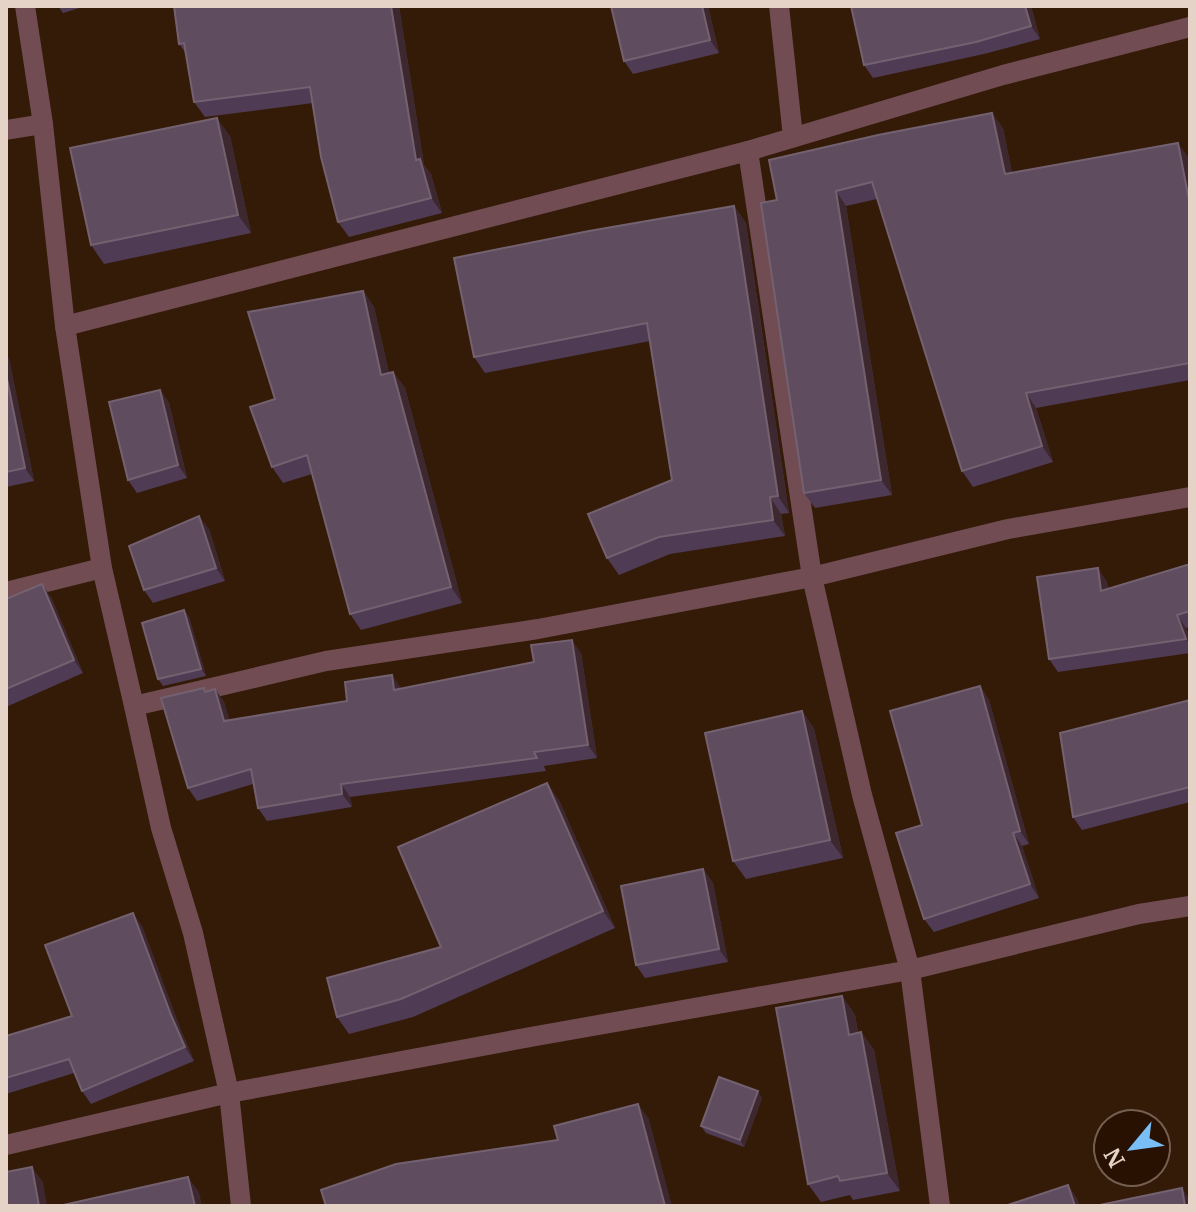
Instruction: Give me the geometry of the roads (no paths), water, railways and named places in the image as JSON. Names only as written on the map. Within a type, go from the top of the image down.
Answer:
[{"type":"street","points":[[25,6],[43,124],[65,326],[102,568],[161,828],[193,933],[229,1093],[241,1206]]},
{"type":"street","points":[[779,6],[793,137]]},
{"type":"street","points":[[65,326],[748,151],[1003,75],[1190,27]]},
{"type":"street","points":[[6,130],[43,124]]},
{"type":"street","points":[[748,151],[812,577],[862,795],[910,970],[940,1206]]},
{"type":"street","points":[[134,706],[326,661],[538,629],[812,577],[1008,529],[1190,497]]},
{"type":"street","points":[[6,592],[102,568]]},
{"type":"street","points":[[6,1145],[229,1093],[910,970],[1139,914],[1190,906]]}]
